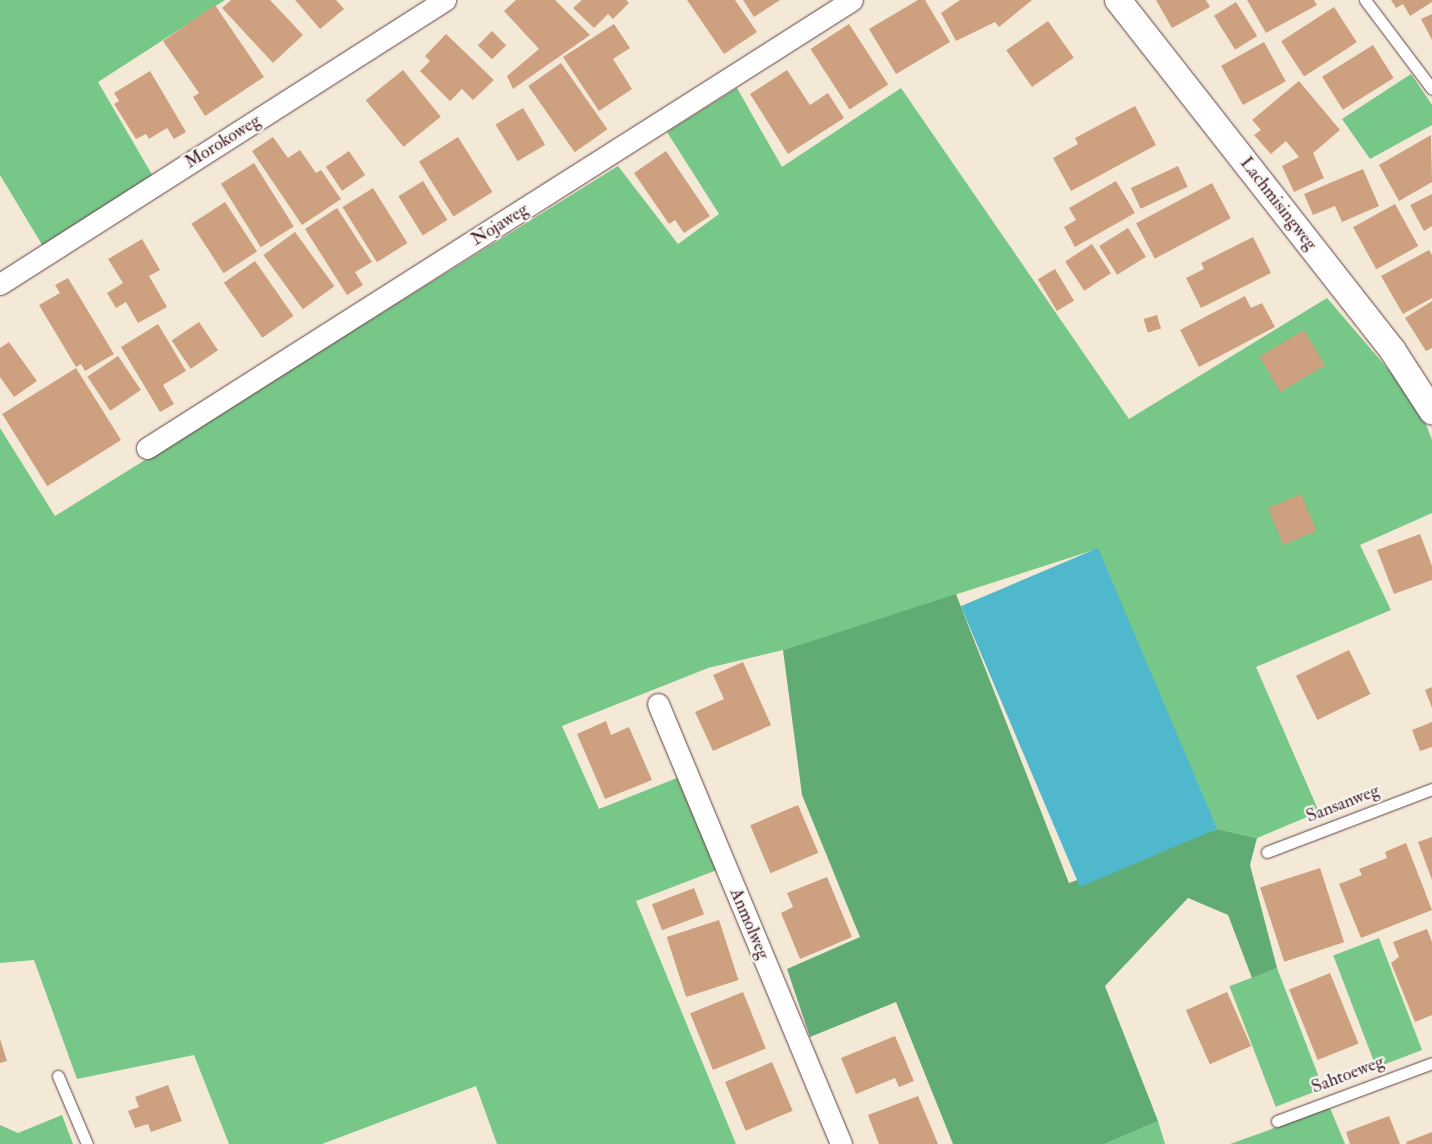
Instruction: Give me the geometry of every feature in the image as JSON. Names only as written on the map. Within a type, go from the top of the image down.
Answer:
[{"type":"street","name":"Morokoweg","points":[[0,284],[445,0]]},
{"type":"street","name":"Nojaweg","points":[[147,448],[852,0]]},
{"type":"street","name":"Lachmisingweg","points":[[1118,0],[1393,352],[1432,412]]},
{"type":"street","name":"Anmolweg","points":[[658,704],[841,1144]]},
{"type":"lane","points":[[1365,0],[1432,89]]},
{"type":"lane","name":"Sansanweg","points":[[1267,852],[1432,789]]},
{"type":"lane","name":"Sahtoeweg","points":[[1277,1121],[1432,1062]]},
{"type":"lane","points":[[58,1076],[87,1144]]},
{"type":"green space","points":[[0,0],[225,0],[98,82],[154,178],[44,248],[0,175]]},
{"type":"green space","points":[[1411,74],[1432,105],[1432,125],[1370,159],[1342,119]]},
{"type":"green space","points":[[737,88],[782,167],[901,88],[1129,419],[1327,298],[1418,404],[1432,440],[1432,513],[1360,545],[1391,610],[1256,667],[1319,812],[1257,838],[1217,829],[1097,549],[783,650],[708,668],[562,726],[599,809],[677,778],[717,870],[636,901],[736,1144],[497,1144],[476,1086],[322,1144],[229,1144],[194,1055],[77,1079],[34,960],[0,963],[0,428],[55,516],[618,166],[678,244],[719,214],[667,132]]},
{"type":"green space","points":[[956,594],[1069,883],[1217,829],[1257,838],[1250,865],[1277,968],[1252,978],[1228,915],[1188,898],[1105,986],[1158,1121],[1105,1144],[953,1144],[896,1002],[810,1037],[787,969],[860,937],[802,795],[783,650]]},
{"type":"green space","points":[[1379,938],[1422,1050],[1376,1068],[1333,956]]},
{"type":"green space","points":[[1277,968],[1323,1088],[1276,1107],[1229,986]]},
{"type":"green space","points":[[1330,1108],[1345,1144],[1230,1144]]},
{"type":"green space","points":[[62,1115],[73,1144],[0,1144],[0,1125],[18,1133]]},
{"type":"green space","points":[[1158,1121],[1165,1144],[1105,1144],[1119,1138]]},
{"type":"water","points":[[1098,548],[1217,829],[1080,887],[961,606]]},
{"type":"building","points":[[231,0],[270,0],[303,35],[273,63],[222,8]]},
{"type":"building","points":[[295,0],[336,0],[344,9],[320,29]]},
{"type":"building","points":[[516,0],[555,0],[590,35],[513,89],[507,76],[539,49],[504,11]]},
{"type":"building","points":[[582,0],[626,0],[629,3],[613,19],[608,14],[594,28],[573,8]]},
{"type":"building","points":[[687,0],[735,0],[757,32],[724,54]]},
{"type":"building","points":[[743,0],[780,0],[754,17]]},
{"type":"building","points":[[918,0],[925,0],[950,42],[896,74],[869,29]]},
{"type":"building","points":[[960,0],[1032,0],[999,27],[995,22],[956,41],[941,13]]},
{"type":"building","points":[[1156,0],[1206,0],[1210,7],[1172,28]]},
{"type":"building","points":[[1247,0],[1314,0],[1317,5],[1266,33]]},
{"type":"building","points":[[1391,0],[1432,0],[1432,2],[1410,16],[1403,4],[1396,8]]},
{"type":"building","points":[[1236,2],[1257,36],[1235,50],[1214,16]]},
{"type":"building","points":[[215,5],[264,77],[205,116],[193,97],[199,93],[163,41]]},
{"type":"building","points":[[1334,7],[1357,42],[1304,77],[1281,41]]},
{"type":"building","points":[[1432,14],[1432,40],[1421,19]]},
{"type":"building","points":[[1048,21],[1074,58],[1032,87],[1006,50]]},
{"type":"building","points":[[614,24],[630,48],[613,59],[632,89],[599,111],[563,57]]},
{"type":"building","points":[[849,24],[888,84],[850,109],[810,49]]},
{"type":"building","points":[[492,31],[506,45],[492,59],[478,45]]},
{"type":"building","points":[[446,34],[494,80],[473,100],[462,89],[450,101],[420,71],[430,61],[425,56]]},
{"type":"building","points":[[1264,42],[1286,81],[1243,105],[1221,66]]},
{"type":"building","points":[[1373,45],[1394,78],[1343,110],[1322,77]]},
{"type":"building","points":[[561,63],[607,129],[575,152],[528,86]]},
{"type":"building","points":[[403,70],[441,117],[403,147],[366,100]]},
{"type":"building","points":[[787,70],[810,105],[828,93],[844,118],[788,154],[750,94]]},
{"type":"building","points":[[150,71],[186,132],[174,139],[167,128],[149,139],[146,134],[136,139],[114,104],[119,101],[114,93]]},
{"type":"building","points":[[1299,81],[1340,130],[1313,153],[1324,178],[1294,192],[1282,166],[1299,157],[1286,141],[1271,154],[1254,135],[1261,130],[1252,120]]},
{"type":"building","points":[[1135,106],[1156,145],[1071,191],[1053,158],[1078,144],[1075,138]]},
{"type":"building","points":[[523,108],[545,145],[518,161],[496,124]]},
{"type":"building","points":[[1431,135],[1432,182],[1399,201],[1379,165]]},
{"type":"building","points":[[273,137],[288,158],[300,150],[316,173],[321,170],[341,199],[302,225],[252,151]]},
{"type":"building","points":[[458,137],[492,192],[453,216],[419,161]]},
{"type":"building","points":[[349,151],[365,175],[342,191],[326,167]]},
{"type":"building","points":[[666,151],[710,216],[684,233],[675,220],[669,224],[634,173]]},
{"type":"building","points":[[254,163],[294,227],[261,247],[221,184]]},
{"type":"building","points":[[1178,166],[1188,187],[1141,209],[1131,188]]},
{"type":"building","points":[[1363,169],[1379,206],[1342,222],[1335,206],[1313,215],[1304,194]]},
{"type":"building","points":[[423,181],[447,220],[423,235],[398,196]]},
{"type":"building","points":[[1116,181],[1135,213],[1075,247],[1064,227],[1076,220],[1069,208]]},
{"type":"building","points":[[1212,183],[1231,218],[1155,259],[1136,223]]},
{"type":"building","points":[[373,188],[407,243],[377,262],[342,207]]},
{"type":"building","points":[[1432,194],[1432,226],[1424,231],[1410,205]]},
{"type":"building","points":[[225,202],[257,251],[224,273],[191,224]]},
{"type":"building","points":[[1395,204],[1418,246],[1376,269],[1353,227]]},
{"type":"building","points":[[337,208],[372,262],[355,272],[363,285],[347,295],[305,229]]},
{"type":"building","points":[[1128,228],[1146,257],[1117,275],[1099,246]]},
{"type":"building","points":[[295,232],[334,286],[303,309],[263,255]]},
{"type":"building","points":[[1253,237],[1271,273],[1201,308],[1186,278],[1204,269],[1201,263]]},
{"type":"building","points":[[142,239],[160,270],[149,276],[167,307],[138,323],[126,302],[116,308],[107,293],[123,283],[108,259]]},
{"type":"building","points":[[1092,244],[1111,273],[1084,291],[1065,261]]},
{"type":"building","points":[[1429,250],[1432,255],[1432,298],[1403,314],[1381,276]]},
{"type":"building","points":[[255,261],[293,316],[262,338],[224,283]]},
{"type":"building","points":[[1055,269],[1074,301],[1057,311],[1038,279]]},
{"type":"building","points":[[68,278],[114,354],[85,371],[81,364],[76,367],[39,305],[60,293],[55,285]]},
{"type":"building","points":[[1245,296],[1251,308],[1262,303],[1275,327],[1199,367],[1180,330]]},
{"type":"building","points":[[1432,301],[1432,348],[1426,351],[1405,318]]},
{"type":"building","points":[[1157,315],[1161,328],[1148,332],[1144,319]]},
{"type":"building","points":[[199,322],[218,350],[191,369],[172,340]]},
{"type":"building","points":[[158,324],[186,371],[163,385],[174,404],[160,412],[121,347]]},
{"type":"building","points":[[1304,330],[1325,365],[1281,392],[1259,357]]},
{"type":"building","points":[[9,342],[37,381],[14,397],[0,377],[0,348]]},
{"type":"building","points":[[118,356],[141,390],[110,411],[87,377]]},
{"type":"building","points":[[76,368],[121,440],[47,486],[2,414]]},
{"type":"building","points":[[1301,494],[1317,531],[1283,545],[1268,508]]},
{"type":"building","points":[[1420,534],[1432,566],[1432,580],[1394,594],[1377,550]]},
{"type":"building","points":[[1349,650],[1370,694],[1317,720],[1296,676]]},
{"type":"building","points":[[743,662],[771,725],[713,751],[695,712],[724,699],[713,675]]},
{"type":"building","points":[[1432,687],[1432,708],[1425,690]]},
{"type":"building","points":[[606,721],[611,735],[629,727],[652,780],[605,799],[577,734]]},
{"type":"building","points":[[1432,722],[1432,747],[1420,751],[1412,730]]},
{"type":"building","points":[[798,805],[818,853],[770,873],[750,825]]},
{"type":"building","points":[[1432,837],[1432,880],[1418,842]]},
{"type":"building","points":[[1406,843],[1432,910],[1361,938],[1339,884],[1362,875],[1359,869],[1387,858],[1385,852]]},
{"type":"building","points":[[1320,868],[1344,942],[1284,962],[1260,887]]},
{"type":"building","points":[[827,877],[852,937],[800,959],[781,913],[793,907],[787,893]]},
{"type":"building","points":[[694,888],[704,914],[662,930],[652,904]]},
{"type":"building","points":[[719,920],[738,980],[686,997],[667,937]]},
{"type":"building","points":[[1427,929],[1432,942],[1432,1015],[1415,1022],[1391,963],[1399,957],[1393,942]]},
{"type":"building","points":[[1330,973],[1358,1043],[1318,1060],[1289,989]]},
{"type":"building","points":[[743,992],[766,1049],[713,1070],[690,1013]]},
{"type":"building","points":[[1227,992],[1251,1046],[1210,1064],[1186,1010]]},
{"type":"building","points":[[895,1036],[914,1081],[899,1087],[895,1078],[856,1094],[841,1058]]},
{"type":"building","points":[[0,1039],[7,1061],[0,1063]]},
{"type":"building","points":[[772,1062],[793,1111],[746,1131],[725,1082]]},
{"type":"building","points":[[168,1085],[182,1121],[151,1132],[148,1124],[135,1128],[128,1111],[139,1107],[135,1097]]},
{"type":"building","points":[[918,1096],[938,1144],[879,1144],[868,1115]]},
{"type":"building","points":[[1389,1116],[1400,1144],[1350,1144],[1346,1132]]},
{"type":"building","points":[[1432,1132],[1432,1144],[1407,1144],[1406,1142]]}]
